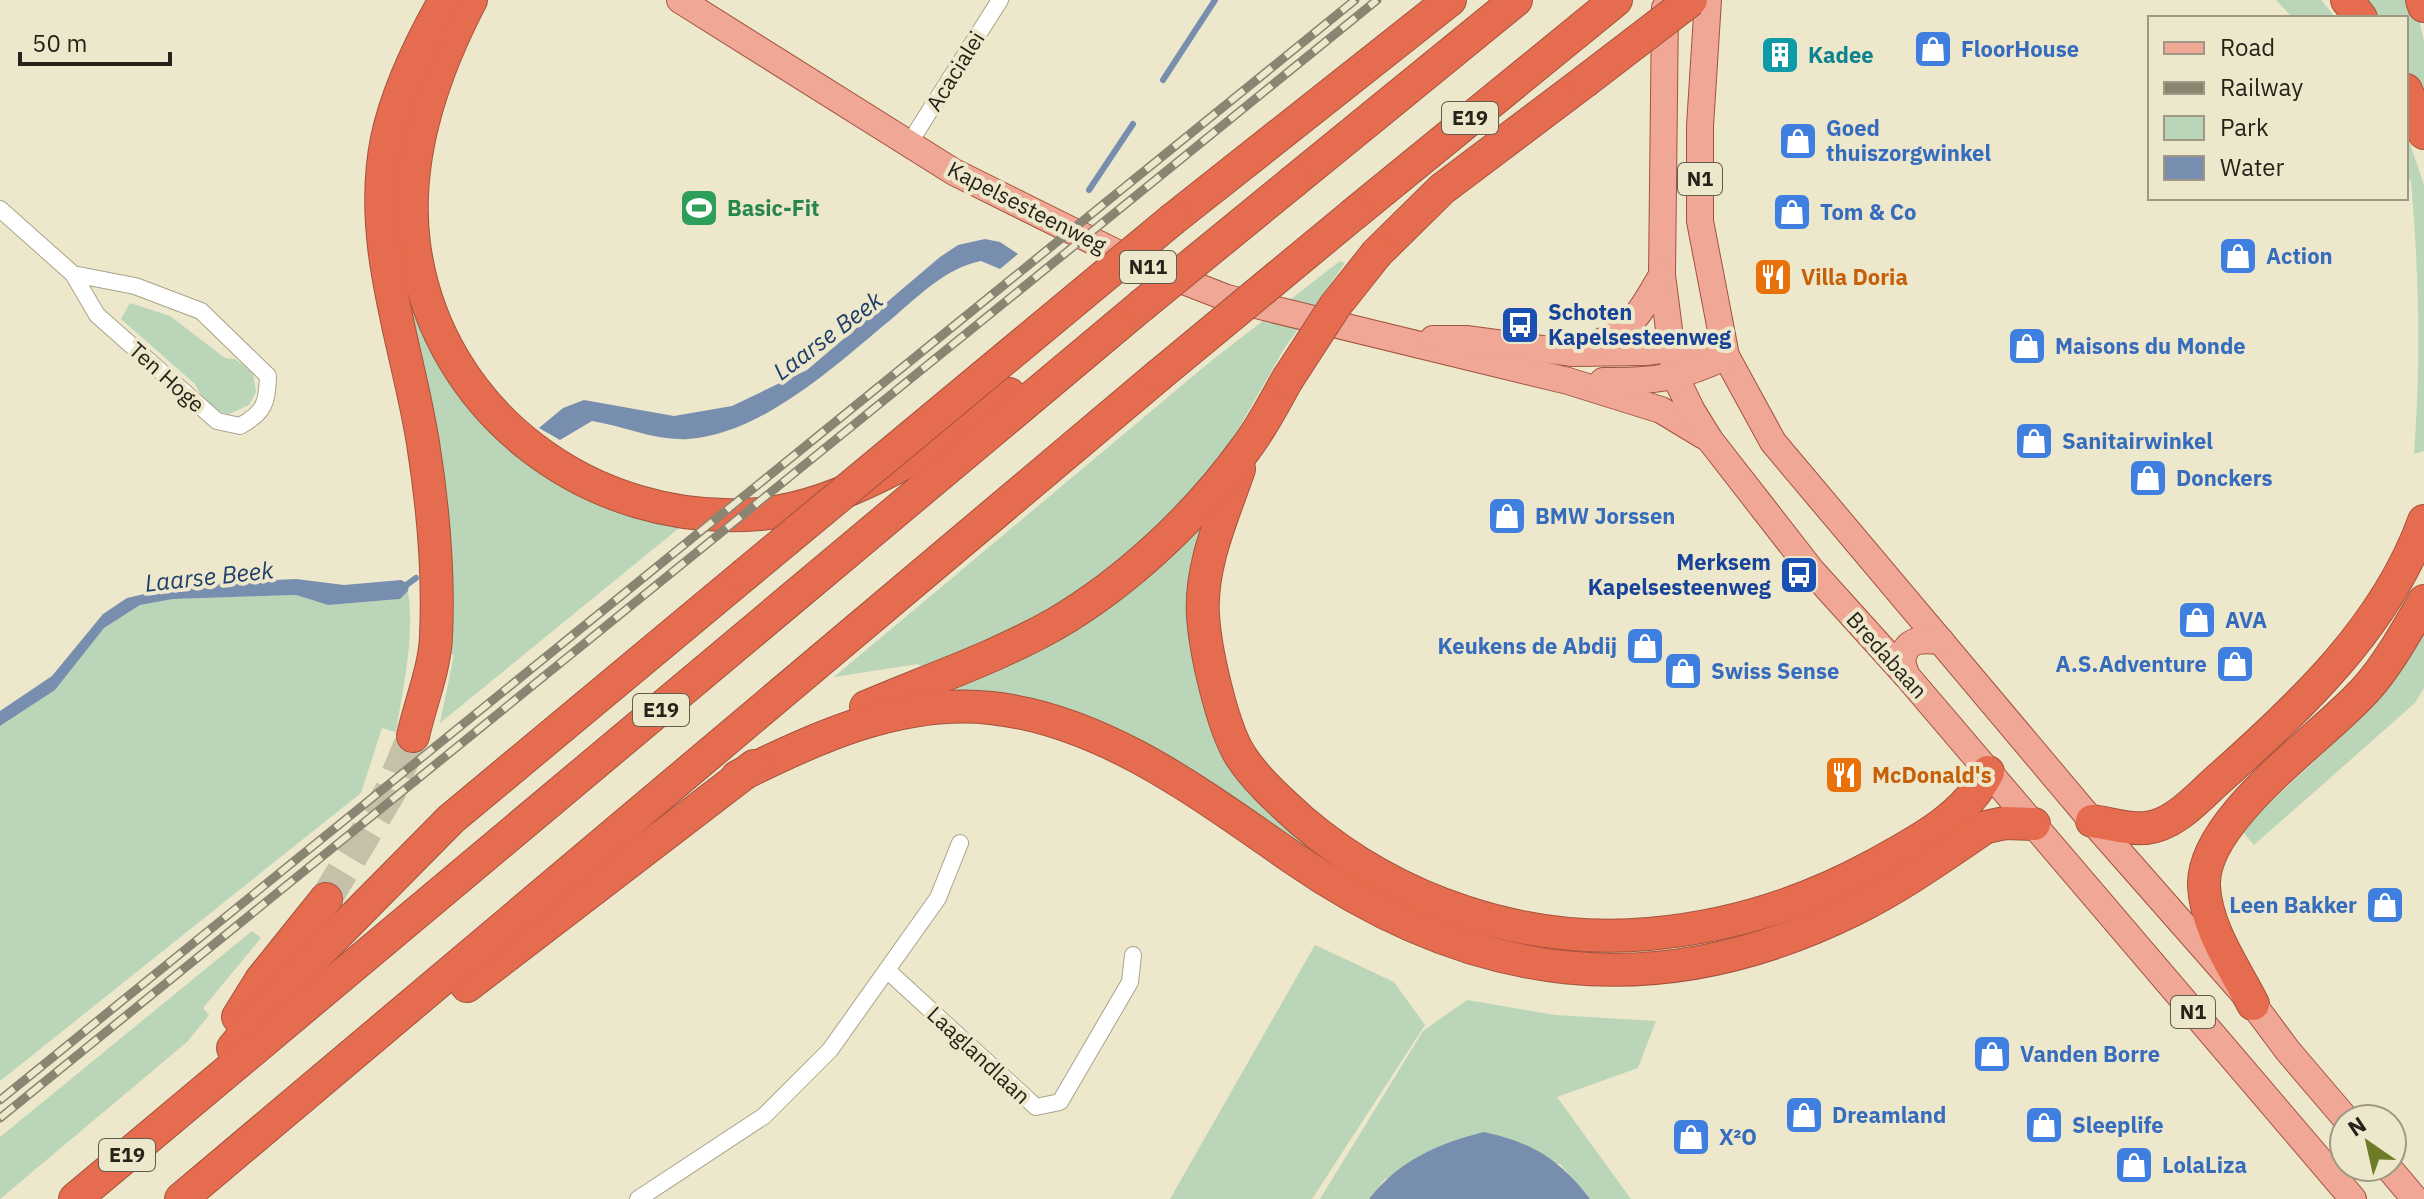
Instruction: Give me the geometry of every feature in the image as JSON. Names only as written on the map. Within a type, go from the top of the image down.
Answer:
[{"type":"highway","points":[[413,736],[437,639],[434,529],[423,442],[386,266],[381,190],[387,138],[402,91],[459,8],[485,0]]},
{"type":"highway","points":[[179,1111],[275,997],[451,819],[1173,219],[1450,0]]},
{"type":"highway","name":"E19","points":[[75,1199],[1141,306],[1516,0]]},
{"type":"highway","name":"E19","points":[[181,1199],[1158,376],[1616,0]]},
{"type":"highway","points":[[2347,0],[2359,16]]},
{"type":"highway","points":[[2422,0],[2424,6]]},
{"type":"highway","points":[[1687,5],[1442,189],[1377,253],[1335,306],[1246,448],[1216,527],[1203,614],[1217,691],[1239,753],[1276,798],[1337,851],[1405,891],[1464,914],[1584,933],[1647,934],[1721,924],[1802,901],[1900,851],[1963,807],[1979,790],[1988,772]]},
{"type":"highway","points":[[459,8],[420,132],[413,241],[429,309],[449,355],[474,393],[528,447],[588,484],[654,508],[704,515],[762,514],[831,496],[902,465],[1141,306]]},
{"type":"highway","points":[[2408,95],[2424,133]]},
{"type":"highway","points":[[305,1095],[476,979],[737,777],[822,726],[993,655],[1055,623],[1149,554],[1246,448]]},
{"type":"highway","points":[[2092,821],[2147,828],[2175,817],[2279,726],[2323,681],[2384,600],[2415,545],[2424,521]]},
{"type":"highway","points":[[2253,1004],[2212,925],[2204,883],[2210,854],[2237,812],[2368,687],[2424,601]]},
{"type":"highway","points":[[737,777],[825,737],[890,716],[958,706],[1026,713],[1091,734],[1120,748],[1189,788],[1317,874],[1392,917],[1495,955],[1568,970],[1641,971],[1713,960],[1852,911],[1986,827],[2005,823],[2034,824]]},
{"type":"highway","points":[[179,1111],[261,980],[326,899]]},
{"type":"main road","name":"Kapelsesteenweg","points":[[680,0],[954,172],[1137,263],[1227,298],[1568,381],[1661,410],[1710,440]]},
{"type":"main road","name":"Bredabaan","points":[[1687,5],[1662,275],[1669,349],[1675,376],[1710,440],[1812,571],[1906,675],[2353,1199]]},
{"type":"main road","name":"N1","points":[[1687,5],[1700,126],[1700,221],[1726,356],[1773,442],[2092,821],[2253,1004],[2332,1103]]},
{"type":"main road","name":"N11","points":[[1573,353],[1611,339],[1635,322],[1662,275]]},
{"type":"main road","name":"Kapelsesteenweg","points":[[1406,340],[1466,339],[1573,353],[1696,345],[1726,356]]},
{"type":"main road","name":"Kapelsesteenweg","points":[[1568,381],[1635,384],[1675,376],[1726,356]]},
{"type":"main road","points":[[1906,675],[1902,661],[1911,643],[1919,639],[1941,641]]},
{"type":"main road","points":[[2402,1183],[2415,1199]]},
{"type":"street","name":"Acacialei","points":[[910,142],[1000,0]]},
{"type":"street","name":"Ten Hoge","points":[[0,209],[73,274],[97,315],[217,421],[240,426],[260,414],[267,402],[268,376],[201,311],[135,286],[73,274]]},
{"type":"street","points":[[638,1199],[764,1116],[830,1050],[938,898],[960,843]]},
{"type":"street","name":"Laaglandlaan","points":[[888,971],[1036,1107],[1060,1102],[1130,982],[1133,955]]},
{"type":"green space","points":[[2276,0],[2321,0],[2334,16],[2291,16]]},
{"type":"green space","points":[[2359,0],[2414,0],[2424,41],[2424,109],[2408,76],[2408,16],[2371,16]]},
{"type":"green space","points":[[2408,138],[2424,185],[2424,451],[2414,454],[2418,351],[2411,181],[2408,179]]},
{"type":"green space","points":[[400,239],[536,468],[600,504],[684,524],[440,723],[454,655],[442,652],[450,570],[448,503],[442,462],[401,290]]},
{"type":"green space","points":[[1340,261],[1345,263],[1284,349],[1222,457],[1163,526],[1041,620],[927,670],[918,664],[834,677],[1211,361]]},
{"type":"green space","points":[[130,303],[170,316],[225,358],[235,359],[253,373],[256,392],[249,405],[229,414],[213,407],[195,384],[121,319]]},
{"type":"green space","points":[[1208,517],[1218,721],[1402,909],[1175,769],[936,696],[993,671]]},
{"type":"green space","points":[[408,591],[409,644],[396,732],[382,728],[361,793],[0,1081],[0,726],[55,690],[104,628],[140,605],[173,599],[296,595],[328,605],[400,599]]},
{"type":"green space","points":[[2424,631],[2424,688],[2415,703],[2254,845],[2241,830],[2368,711]]},
{"type":"green space","points":[[252,931],[261,938],[203,1008],[209,1015],[187,1042],[0,1199],[0,1137]]},
{"type":"green space","points":[[1315,945],[1394,982],[1425,1025],[1312,1199],[1170,1199]]},
{"type":"green space","points":[[1467,1000],[1555,1015],[1656,1021],[1638,1068],[1557,1097],[1631,1199],[1590,1199],[1560,1164],[1385,1179],[1369,1199],[1320,1199],[1423,1031]]},
{"type":"water","points":[[985,239],[1000,242],[1018,254],[1000,269],[981,261],[956,269],[924,291],[825,374],[772,410],[745,424],[688,439],[652,436],[592,421],[560,440],[539,428],[563,408],[584,400],[674,416],[732,406],[807,370],[940,257],[958,245]]},
{"type":"water","points":[[296,579],[344,585],[401,580],[409,584],[408,591],[400,599],[328,605],[296,595],[173,599],[140,605],[104,628],[55,690],[0,726],[0,711],[52,676],[103,614],[127,598],[187,584]]},
{"type":"water","points":[[1484,1132],[1517,1141],[1544,1155],[1567,1173],[1590,1199],[1369,1199],[1393,1174],[1420,1155]]},
{"type":"waterway","points":[[1163,80],[1215,0]]},
{"type":"waterway","points":[[1089,190],[1133,124]]},
{"type":"waterway","name":"Laarse Beek","points":[[405,586],[416,578]]},
{"type":"tunnel","points":[[326,899],[390,792],[413,736]]},
{"type":"railway","points":[[0,1100],[1355,0]]},
{"type":"railway","points":[[0,1118],[1377,0]]},
{"type":"place","name":"FloorHouse","points":[[1933,49]]},
{"type":"place","name":"Kadee","points":[[1780,55]]},
{"type":"place","name":"Goed thuiszorgwinkel","points":[[1798,141]]},
{"type":"place","name":"Basic-Fit","points":[[699,208]]},
{"type":"place","name":"Tom & Co","points":[[1792,212]]},
{"type":"place","name":"Action","points":[[2238,256]]},
{"type":"place","name":"Villa Doria","points":[[1773,277]]},
{"type":"place","name":"Schoten Kapelsesteenweg","points":[[1520,325]]},
{"type":"place","name":"Maisons du Monde","points":[[2027,346]]},
{"type":"place","name":"Sanitairwinkel","points":[[2034,441]]},
{"type":"place","name":"Donckers","points":[[2148,478]]},
{"type":"place","name":"BMW Jorssen","points":[[1507,516]]},
{"type":"place","name":"Merksem Kapelsesteenweg","points":[[1799,575]]},
{"type":"place","name":"AVA","points":[[2197,620]]},
{"type":"place","name":"Keukens de Abdij","points":[[1645,646]]},
{"type":"place","name":"A.S.Adventure","points":[[2235,664]]},
{"type":"place","name":"Swiss Sense","points":[[1683,671]]},
{"type":"place","name":"McDonald's","points":[[1844,775]]},
{"type":"place","name":"Leen Bakker","points":[[2385,905]]},
{"type":"place","name":"Vanden Borre","points":[[1992,1054]]},
{"type":"place","name":"Dreamland","points":[[1804,1115]]},
{"type":"place","name":"Sleeplife","points":[[2044,1125]]},
{"type":"place","name":"X²O","points":[[1691,1137]]},
{"type":"place","name":"LolaLiza","points":[[2134,1165]]}]
